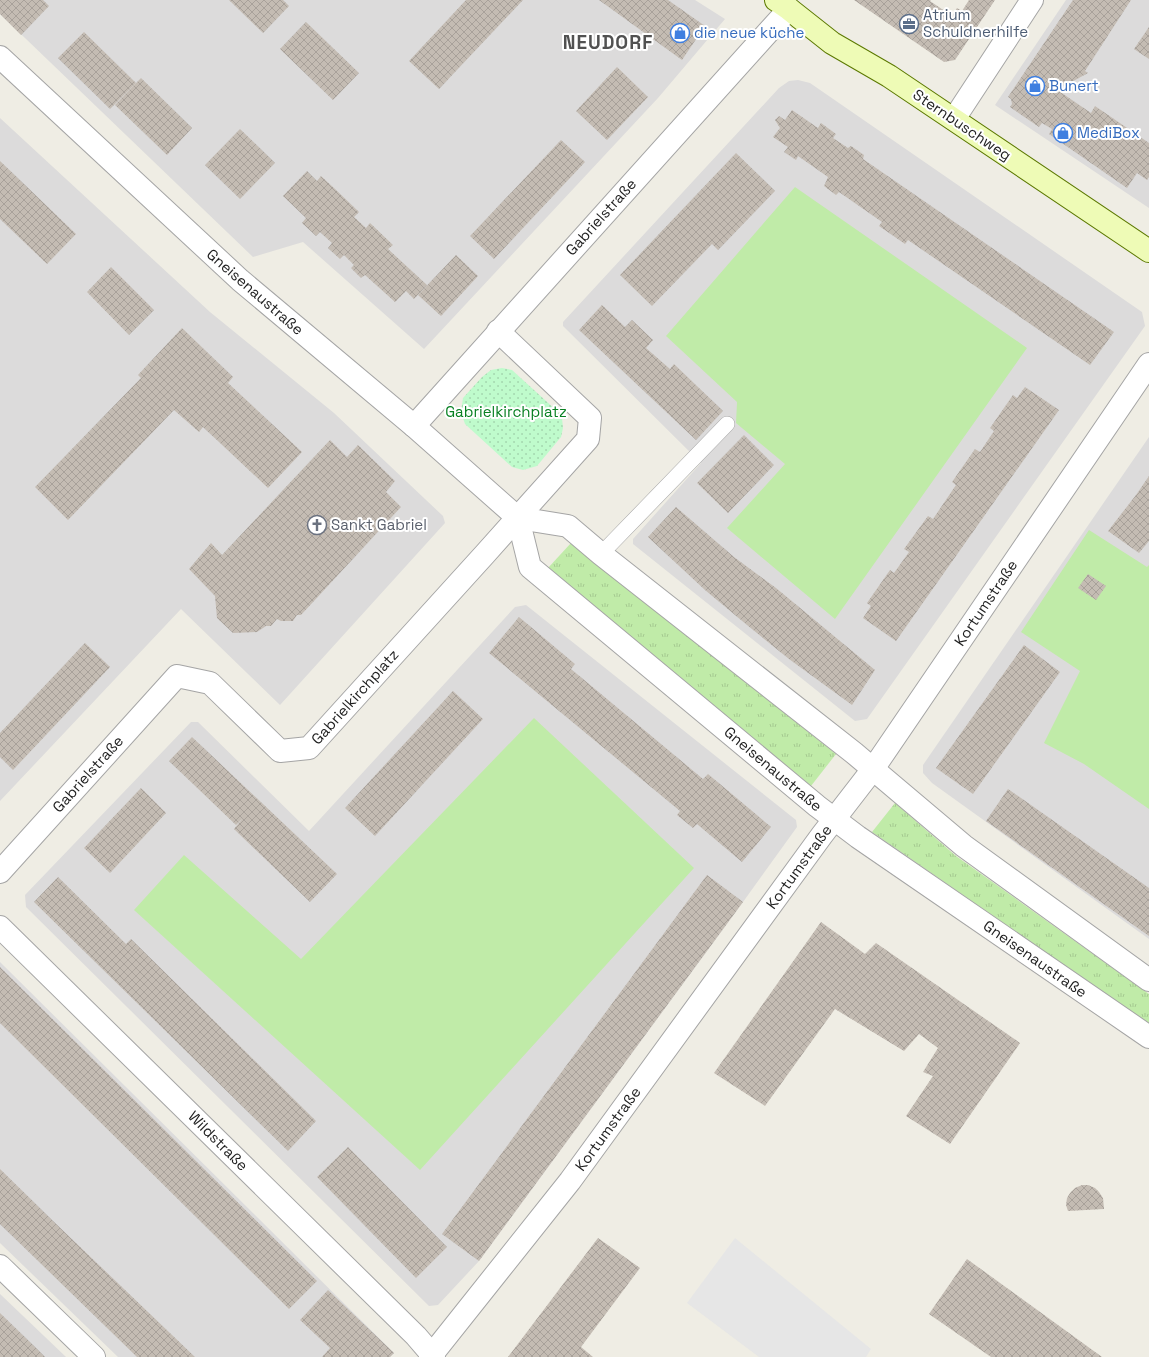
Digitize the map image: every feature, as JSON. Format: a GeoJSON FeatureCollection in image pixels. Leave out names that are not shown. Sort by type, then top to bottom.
{"type":"FeatureCollection","features":[{"type":"Feature","properties":{"kind":"main road","name":"Sternbuschweg"},"geometry":{"type":"LineString","coordinates":[[782,4],[832,43],[889,76],[1149,251]]}},
{"type":"Feature","properties":{"kind":"street"},"geometry":{"type":"LineString","coordinates":[[954,119],[1032,0]]}},
{"type":"Feature","properties":{"kind":"street","name":"Gabrielstraße"},"geometry":{"type":"LineString","coordinates":[[414,426],[782,4]]}},
{"type":"Feature","properties":{"kind":"street","name":"Gneisenaustraße"},"geometry":{"type":"LineString","coordinates":[[0,57],[240,280],[414,426],[518,518],[530,567],[834,819],[1149,1037]]}},
{"type":"Feature","properties":{"kind":"street","name":"Gabrielkirchplatz"},"geometry":{"type":"LineString","coordinates":[[176,676],[210,683],[280,751],[309,748],[518,518],[588,438],[590,418],[498,331]]}},
{"type":"Feature","properties":{"kind":"street","name":"Kortumstraße"},"geometry":{"type":"LineString","coordinates":[[432,1356],[570,1181],[834,819],[873,769],[1149,364]]}},
{"type":"Feature","properties":{"kind":"street"},"geometry":{"type":"LineString","coordinates":[[518,518],[568,526],[601,554],[873,769],[964,846],[1149,980]]}},
{"type":"Feature","properties":{"kind":"street","name":"Gabrielstraße"},"geometry":{"type":"LineString","coordinates":[[0,872],[176,676]]}},
{"type":"Feature","properties":{"kind":"street","name":"Wildstraße"},"geometry":{"type":"LineString","coordinates":[[0,927],[416,1336],[432,1356]]}},
{"type":"Feature","properties":{"kind":"street"},"geometry":{"type":"LineString","coordinates":[[0,1266],[94,1357]]}},
{"type":"Feature","properties":{"kind":"lane"},"geometry":{"type":"LineString","coordinates":[[601,554],[727,424]]}},
{"type":"Feature","properties":{"kind":"shaded area"},"geometry":{"type":"Polygon","coordinates":[[[0,0],[695,0],[725,19],[658,98],[424,349],[303,242],[253,257],[0,14],[0,0]]]}},
{"type":"Feature","properties":{"kind":"shaded area"},"geometry":{"type":"Polygon","coordinates":[[[1066,0],[1149,0],[1149,208],[995,105],[1066,0]]]}},
{"type":"Feature","properties":{"kind":"shaded area"},"geometry":{"type":"Polygon","coordinates":[[[798,80],[810,83],[1142,312],[1145,326],[867,719],[855,721],[633,544],[633,539],[701,463],[563,326],[563,322],[779,88],[789,81],[798,80]]]}},
{"type":"Feature","properties":{"kind":"shaded area"},"geometry":{"type":"Polygon","coordinates":[[[0,118],[210,312],[334,413],[443,516],[445,523],[280,705],[181,609],[0,801],[0,118]]]}},
{"type":"Feature","properties":{"kind":"shaded area"},"geometry":{"type":"Polygon","coordinates":[[[1149,437],[1149,939],[932,783],[923,773],[923,765],[1149,437]]]}},
{"type":"Feature","properties":{"kind":"shaded area"},"geometry":{"type":"Polygon","coordinates":[[[526,605],[796,820],[797,827],[479,1261],[438,1305],[429,1306],[26,907],[25,895],[191,722],[198,722],[309,831],[515,607],[526,605]]]}},
{"type":"Feature","properties":{"kind":"shaded area"},"geometry":{"type":"Polygon","coordinates":[[[0,962],[394,1353],[390,1357],[118,1357],[0,1243],[0,962]]]}},
{"type":"Feature","properties":{"kind":"shaded area"},"geometry":{"type":"Polygon","coordinates":[[[735,1238],[871,1349],[866,1357],[759,1357],[687,1303],[735,1238]]]}},
{"type":"Feature","properties":{"kind":"shaded area"},"geometry":{"type":"Polygon","coordinates":[[[0,1294],[66,1357],[0,1357],[0,1294]]]}},
{"type":"Feature","properties":{"kind":"green space"},"geometry":{"type":"Polygon","coordinates":[[[795,187],[1027,348],[835,619],[727,528],[785,464],[736,423],[737,402],[666,336],[795,187]]]}},
{"type":"Feature","properties":{"kind":"green space","name":"Gabrielkirchplatz"},"geometry":{"type":"Polygon","coordinates":[[[502,368],[512,370],[557,411],[562,418],[563,428],[561,437],[537,466],[523,470],[512,467],[465,424],[461,412],[463,398],[482,377],[491,370],[502,368]]]}},
{"type":"Feature","properties":{"kind":"green space"},"geometry":{"type":"Polygon","coordinates":[[[1089,530],[1147,567],[1149,565],[1149,809],[1084,764],[1044,743],[1080,671],[1021,632],[1089,530]]]}},
{"type":"Feature","properties":{"kind":"green space"},"geometry":{"type":"Polygon","coordinates":[[[571,543],[836,754],[811,786],[548,568],[571,543]]]}},
{"type":"Feature","properties":{"kind":"green space"},"geometry":{"type":"Polygon","coordinates":[[[534,718],[694,868],[420,1170],[134,910],[184,855],[301,959],[534,718]]]}},
{"type":"Feature","properties":{"kind":"green space"},"geometry":{"type":"Polygon","coordinates":[[[895,803],[956,856],[1149,994],[1149,1024],[872,832],[895,803]]]}},
{"type":"Feature","properties":{"kind":"building"},"geometry":{"type":"Polygon","coordinates":[[[0,0],[43,0],[49,6],[21,35],[0,14],[0,0]]]}},
{"type":"Feature","properties":{"kind":"building"},"geometry":{"type":"Polygon","coordinates":[[[229,0],[283,0],[289,6],[263,33],[229,0]]]}},
{"type":"Feature","properties":{"kind":"building"},"geometry":{"type":"Polygon","coordinates":[[[466,0],[523,0],[439,89],[409,61],[466,0]]]}},
{"type":"Feature","properties":{"kind":"building"},"geometry":{"type":"Polygon","coordinates":[[[599,0],[668,0],[705,26],[682,60],[599,0]]]}},
{"type":"Feature","properties":{"kind":"building"},"geometry":{"type":"Polygon","coordinates":[[[854,0],[931,0],[930,1],[952,16],[957,8],[962,11],[969,0],[995,0],[955,60],[944,62],[854,0]]]}},
{"type":"Feature","properties":{"kind":"building"},"geometry":{"type":"Polygon","coordinates":[[[1073,0],[1131,0],[1085,71],[1088,73],[1068,84],[1066,88],[1057,81],[1053,87],[1091,113],[1095,106],[1149,143],[1149,177],[1147,180],[1137,173],[1127,188],[1049,134],[1052,129],[1042,123],[1039,127],[1010,107],[1012,104],[1011,99],[1008,97],[1073,0]]]}},
{"type":"Feature","properties":{"kind":"building"},"geometry":{"type":"Polygon","coordinates":[[[306,22],[359,73],[333,100],[280,49],[306,22]]]}},
{"type":"Feature","properties":{"kind":"building"},"geometry":{"type":"Polygon","coordinates":[[[1149,27],[1149,59],[1134,49],[1149,27]]]}},
{"type":"Feature","properties":{"kind":"building"},"geometry":{"type":"Polygon","coordinates":[[[84,32],[136,83],[110,109],[58,58],[84,32]]]}},
{"type":"Feature","properties":{"kind":"building"},"geometry":{"type":"Polygon","coordinates":[[[617,67],[648,97],[607,140],[576,111],[617,67]]]}},
{"type":"Feature","properties":{"kind":"building"},"geometry":{"type":"Polygon","coordinates":[[[141,78],[192,128],[167,155],[115,105],[141,78]]]}},
{"type":"Feature","properties":{"kind":"building"},"geometry":{"type":"Polygon","coordinates":[[[792,110],[818,128],[821,123],[836,134],[833,138],[848,148],[851,146],[864,155],[863,159],[1114,332],[1090,365],[908,240],[905,244],[879,226],[882,222],[839,192],[836,195],[824,186],[828,177],[798,156],[796,160],[784,152],[788,147],[773,137],[780,128],[775,120],[779,116],[785,120],[792,110]]]}},
{"type":"Feature","properties":{"kind":"building"},"geometry":{"type":"Polygon","coordinates":[[[240,129],[275,163],[240,199],[205,165],[240,129]]]}},
{"type":"Feature","properties":{"kind":"building"},"geometry":{"type":"Polygon","coordinates":[[[561,140],[585,162],[494,259],[470,236],[561,140]]]}},
{"type":"Feature","properties":{"kind":"building"},"geometry":{"type":"Polygon","coordinates":[[[736,153],[775,191],[718,250],[712,244],[652,306],[620,275],[736,153]]]}},
{"type":"Feature","properties":{"kind":"building"},"geometry":{"type":"Polygon","coordinates":[[[0,161],[76,234],[47,264],[0,219],[0,161]]]}},
{"type":"Feature","properties":{"kind":"building"},"geometry":{"type":"Polygon","coordinates":[[[307,171],[317,181],[321,176],[334,188],[359,212],[354,217],[366,228],[370,223],[393,245],[388,249],[427,285],[414,299],[406,291],[395,302],[365,275],[361,278],[351,268],[354,265],[344,255],[340,259],[328,248],[332,243],[320,232],[316,236],[302,223],[306,218],[283,196],[307,171]]]}},
{"type":"Feature","properties":{"kind":"building"},"geometry":{"type":"Polygon","coordinates":[[[456,255],[478,276],[441,316],[418,295],[456,255]]]}},
{"type":"Feature","properties":{"kind":"building"},"geometry":{"type":"Polygon","coordinates":[[[111,267],[154,310],[129,335],[87,292],[111,267]]]}},
{"type":"Feature","properties":{"kind":"building"},"geometry":{"type":"Polygon","coordinates":[[[602,305],[625,327],[632,320],[653,340],[646,348],[670,369],[674,364],[723,411],[696,440],[579,330],[602,305]]]}},
{"type":"Feature","properties":{"kind":"building"},"geometry":{"type":"Polygon","coordinates":[[[182,328],[233,377],[228,383],[302,452],[268,488],[203,427],[199,432],[174,410],[68,520],[35,487],[141,378],[138,375],[182,328]]]}},
{"type":"Feature","properties":{"kind":"building"},"geometry":{"type":"Polygon","coordinates":[[[1025,387],[1059,410],[896,641],[863,618],[871,606],[867,603],[890,570],[894,573],[909,552],[904,549],[928,516],[933,519],[956,485],[952,482],[975,449],[980,452],[994,431],[990,428],[1013,395],[1017,398],[1025,387]]]}},
{"type":"Feature","properties":{"kind":"building"},"geometry":{"type":"Polygon","coordinates":[[[744,435],[774,465],[728,513],[697,483],[744,435]]]}},
{"type":"Feature","properties":{"kind":"building","name":"Sankt Gabriel"},"geometry":{"type":"Polygon","coordinates":[[[330,440],[347,457],[358,445],[395,481],[386,492],[401,507],[301,615],[297,615],[293,621],[281,621],[277,619],[271,626],[266,626],[257,632],[233,633],[217,618],[215,596],[189,569],[211,543],[222,555],[330,440]]]}},
{"type":"Feature","properties":{"kind":"building"},"geometry":{"type":"Polygon","coordinates":[[[1149,476],[1149,541],[1139,553],[1108,531],[1149,476]]]}},
{"type":"Feature","properties":{"kind":"building"},"geometry":{"type":"Polygon","coordinates":[[[676,507],[734,557],[776,588],[875,670],[852,705],[789,659],[747,625],[705,590],[648,537],[676,507]]]}},
{"type":"Feature","properties":{"kind":"building"},"geometry":{"type":"Polygon","coordinates":[[[1088,574],[1106,586],[1096,600],[1078,588],[1088,574]]]}},
{"type":"Feature","properties":{"kind":"building"},"geometry":{"type":"Polygon","coordinates":[[[519,617],[575,664],[571,669],[703,779],[708,774],[771,827],[742,862],[697,824],[693,828],[677,815],[680,811],[489,653],[519,617]]]}},
{"type":"Feature","properties":{"kind":"building"},"geometry":{"type":"Polygon","coordinates":[[[85,643],[110,667],[13,770],[0,757],[0,733],[85,643]]]}},
{"type":"Feature","properties":{"kind":"building"},"geometry":{"type":"Polygon","coordinates":[[[1024,645],[1060,672],[973,794],[936,768],[1024,645]]]}},
{"type":"Feature","properties":{"kind":"building"},"geometry":{"type":"Polygon","coordinates":[[[453,691],[483,719],[375,836],[345,808],[453,691]]]}},
{"type":"Feature","properties":{"kind":"building"},"geometry":{"type":"Polygon","coordinates":[[[192,737],[337,874],[310,902],[234,829],[243,818],[236,825],[169,761],[192,737]]]}},
{"type":"Feature","properties":{"kind":"building"},"geometry":{"type":"Polygon","coordinates":[[[141,788],[166,813],[110,873],[84,848],[141,788]]]}},
{"type":"Feature","properties":{"kind":"building"},"geometry":{"type":"Polygon","coordinates":[[[1008,789],[1149,888],[1149,936],[986,821],[1008,789]]]}},
{"type":"Feature","properties":{"kind":"building"},"geometry":{"type":"Polygon","coordinates":[[[707,875],[743,902],[479,1261],[442,1234],[707,875]]]}},
{"type":"Feature","properties":{"kind":"building"},"geometry":{"type":"Polygon","coordinates":[[[58,877],[126,944],[131,939],[316,1121],[288,1151],[34,902],[58,877]]]}},
{"type":"Feature","properties":{"kind":"building"},"geometry":{"type":"Polygon","coordinates":[[[821,922],[865,954],[876,943],[1020,1043],[950,1144],[906,1116],[933,1076],[923,1072],[938,1048],[919,1034],[904,1051],[835,1009],[765,1106],[714,1073],[821,922]]]}},
{"type":"Feature","properties":{"kind":"building"},"geometry":{"type":"Polygon","coordinates":[[[0,967],[317,1281],[289,1309],[0,1023],[0,967]]]}},
{"type":"Feature","properties":{"kind":"building"},"geometry":{"type":"Polygon","coordinates":[[[348,1147],[447,1247],[416,1278],[317,1177],[348,1147]]]}},
{"type":"Feature","properties":{"kind":"building"},"geometry":{"type":"Polygon","coordinates":[[[0,1169],[195,1357],[137,1357],[0,1224],[0,1169]]]}},
{"type":"Feature","properties":{"kind":"building"},"geometry":{"type":"Polygon","coordinates":[[[1082,1185],[1088,1185],[1095,1188],[1099,1192],[1103,1198],[1104,1209],[1068,1211],[1066,1205],[1067,1198],[1075,1188],[1082,1185]]]}},
{"type":"Feature","properties":{"kind":"building"},"geometry":{"type":"Polygon","coordinates":[[[598,1238],[640,1268],[581,1347],[593,1357],[508,1357],[598,1238]]]}},
{"type":"Feature","properties":{"kind":"building"},"geometry":{"type":"Polygon","coordinates":[[[967,1259],[1102,1357],[991,1357],[929,1314],[967,1259]]]}},
{"type":"Feature","properties":{"kind":"building"},"geometry":{"type":"Polygon","coordinates":[[[328,1290],[394,1353],[390,1357],[322,1357],[330,1348],[300,1320],[328,1290]]]}},
{"type":"Feature","properties":{"kind":"building"},"geometry":{"type":"Polygon","coordinates":[[[0,1313],[37,1349],[45,1357],[0,1357],[0,1313]]]}},
{"type":"Feature","properties":{"kind":"place","name":"Atrium Schuldnerhilfe"},"geometry":{"type":"Point","coordinates":[909,24]}},
{"type":"Feature","properties":{"kind":"place","name":"die neue küche"},"geometry":{"type":"Point","coordinates":[680,33]}},
{"type":"Feature","properties":{"kind":"place","name":"Bunert"},"geometry":{"type":"Point","coordinates":[1035,86]}},
{"type":"Feature","properties":{"kind":"place","name":"MediBox"},"geometry":{"type":"Point","coordinates":[1063,133]}},
{"type":"Feature","properties":{"kind":"place","name":"Sankt Gabriel"},"geometry":{"type":"Point","coordinates":[317,525]}},
{"type":"Feature","properties":{"kind":"district","name":"NEUDORF"},"geometry":{"type":"Point","coordinates":[608,42]}}]}
